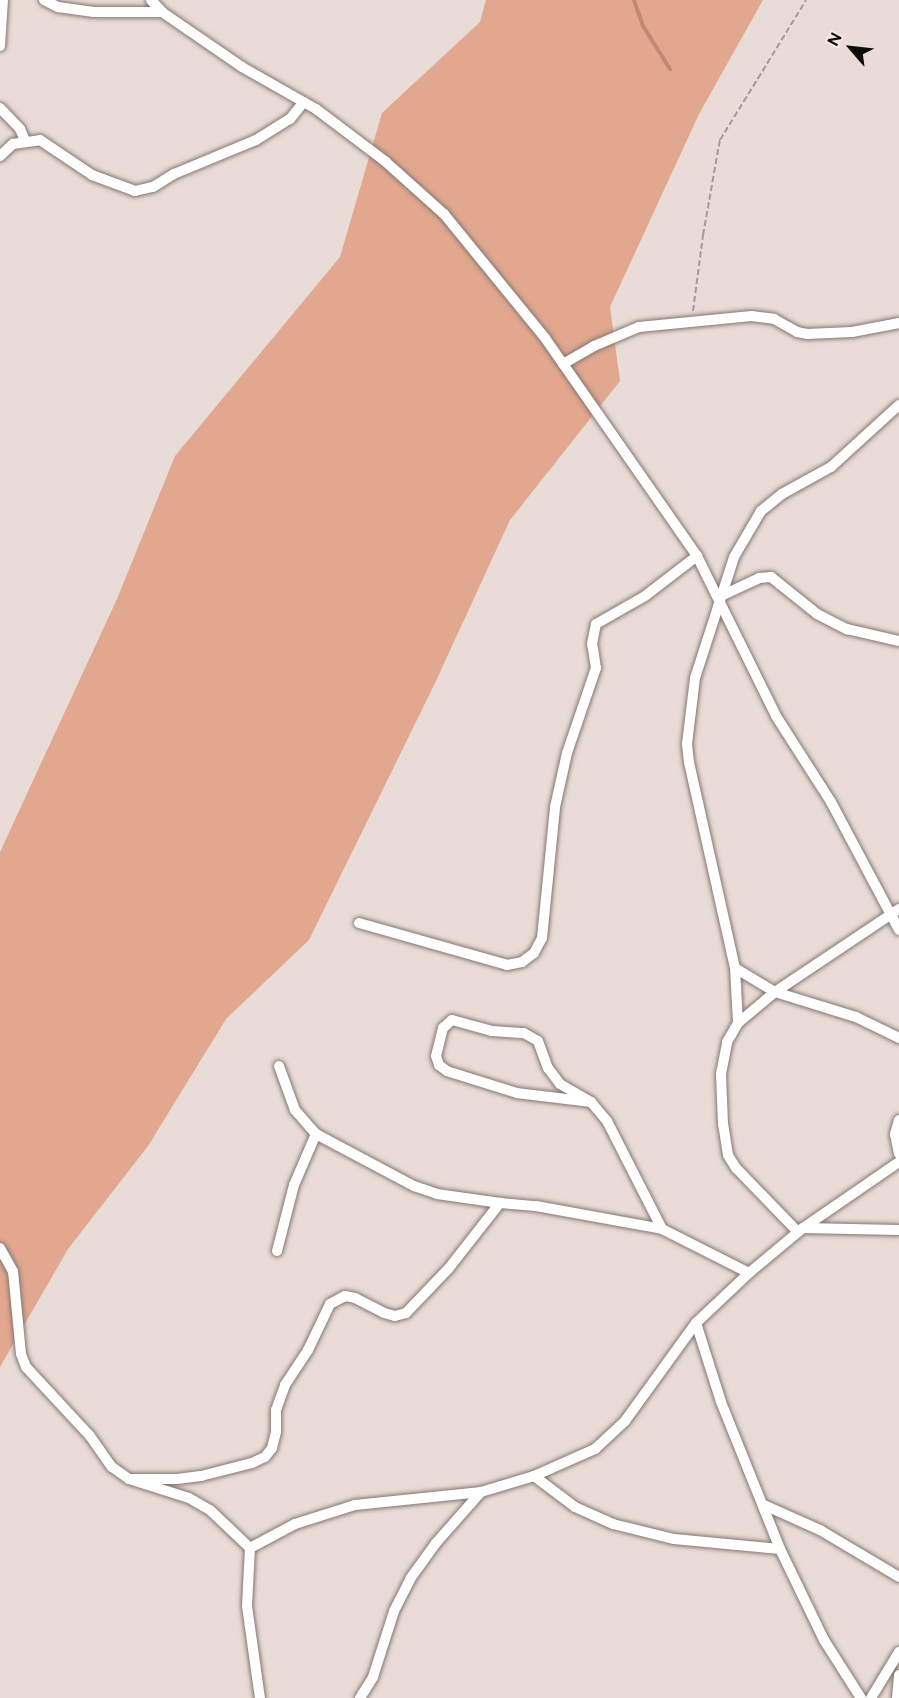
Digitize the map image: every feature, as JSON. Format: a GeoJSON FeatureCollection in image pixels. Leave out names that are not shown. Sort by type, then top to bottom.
{"type":"FeatureCollection","features":[{"type":"Feature","properties":{"kind":"street"},"geometry":{"type":"LineString","coordinates":[[0,46],[3,0]]}},
{"type":"Feature","properties":{"kind":"street"},"geometry":{"type":"LineString","coordinates":[[45,0],[58,7],[94,12],[162,12]]}},
{"type":"Feature","properties":{"kind":"street"},"geometry":{"type":"LineString","coordinates":[[151,0],[162,12],[242,67],[304,102],[386,162],[444,214],[563,364],[698,556],[722,598],[776,716],[831,802],[895,912],[899,930]]}},
{"type":"Feature","properties":{"kind":"street"},"geometry":{"type":"LineString","coordinates":[[0,156],[13,144],[25,140],[40,140],[92,175],[135,191],[153,187],[174,174],[256,140],[290,118],[304,102]]}},
{"type":"Feature","properties":{"kind":"street"},"geometry":{"type":"LineString","coordinates":[[0,108],[20,129],[25,140]]}},
{"type":"Feature","properties":{"kind":"street"},"geometry":{"type":"LineString","coordinates":[[0,141],[13,144]]}},
{"type":"Feature","properties":{"kind":"street"},"geometry":{"type":"LineString","coordinates":[[563,364],[594,346],[639,327],[751,316],[763,317],[807,334],[852,332],[899,324]]}},
{"type":"Feature","properties":{"kind":"street"},"geometry":{"type":"LineString","coordinates":[[738,1023],[735,968],[689,762],[687,744],[695,678],[740,543],[761,511],[782,494],[831,467],[899,405]]}},
{"type":"Feature","properties":{"kind":"street"},"geometry":{"type":"LineString","coordinates":[[359,923],[507,965],[522,962],[534,953],[542,938],[555,807],[567,753],[596,668],[592,644],[596,624],[645,596],[698,556]]}},
{"type":"Feature","properties":{"kind":"street"},"geometry":{"type":"LineString","coordinates":[[722,598],[759,578],[771,577],[817,614],[847,629],[899,642]]}},
{"type":"Feature","properties":{"kind":"street"},"geometry":{"type":"LineString","coordinates":[[895,912],[775,992],[738,1023],[727,1042],[721,1074],[723,1124],[728,1155],[736,1168],[801,1230],[899,1230]]}},
{"type":"Feature","properties":{"kind":"street"},"geometry":{"type":"LineString","coordinates":[[735,968],[775,992],[864,1020],[899,1038]]}},
{"type":"Feature","properties":{"kind":"street"},"geometry":{"type":"LineString","coordinates":[[591,1102],[517,1093],[447,1071],[440,1065],[436,1056],[443,1028],[452,1020],[492,1031],[531,1035],[538,1041],[548,1068],[560,1084],[591,1102],[607,1121],[662,1228]]}},
{"type":"Feature","properties":{"kind":"street"},"geometry":{"type":"LineString","coordinates":[[279,1066],[295,1110],[316,1134],[414,1186],[437,1194],[662,1228],[749,1273]]}},
{"type":"Feature","properties":{"kind":"street"},"geometry":{"type":"LineString","coordinates":[[899,1120],[895,1134],[899,1154]]}},
{"type":"Feature","properties":{"kind":"street"},"geometry":{"type":"LineString","coordinates":[[277,1251],[294,1185],[316,1134]]}},
{"type":"Feature","properties":{"kind":"street"},"geometry":{"type":"LineString","coordinates":[[250,1548],[295,1524],[355,1505],[481,1492],[534,1476],[595,1449],[625,1421],[696,1323],[749,1273],[801,1230],[899,1162]]}},
{"type":"Feature","properties":{"kind":"street"},"geometry":{"type":"LineString","coordinates":[[129,1479],[177,1479],[201,1476],[252,1463],[265,1457],[272,1448],[276,1432],[276,1410],[285,1385],[308,1350],[330,1304],[345,1296],[355,1298],[384,1313],[395,1316],[406,1313],[449,1268],[500,1203]]}},
{"type":"Feature","properties":{"kind":"street"},"geometry":{"type":"LineString","coordinates":[[0,1248],[13,1271],[21,1354],[26,1367],[90,1436],[112,1467],[129,1479],[189,1498],[210,1510],[250,1548],[247,1605],[260,1698]]}},
{"type":"Feature","properties":{"kind":"street"},"geometry":{"type":"LineString","coordinates":[[696,1323],[721,1402],[780,1549],[824,1640],[861,1698]]}},
{"type":"Feature","properties":{"kind":"street"},"geometry":{"type":"LineString","coordinates":[[534,1476],[576,1507],[613,1524],[674,1539],[780,1549]]}},
{"type":"Feature","properties":{"kind":"street"},"geometry":{"type":"LineString","coordinates":[[360,1698],[373,1677],[394,1611],[410,1579],[436,1543],[481,1492]]}},
{"type":"Feature","properties":{"kind":"street"},"geometry":{"type":"LineString","coordinates":[[764,1505],[820,1530],[899,1577]]}},
{"type":"Feature","properties":{"kind":"street"},"geometry":{"type":"LineString","coordinates":[[871,1698],[899,1652]]}},
{"type":"Feature","properties":{"kind":"street"},"geometry":{"type":"LineString","coordinates":[[897,1698],[899,1675]]}},
{"type":"Feature","properties":{"kind":"path"},"geometry":{"type":"LineString","coordinates":[[692,323],[703,235],[720,140],[806,0]]}},
{"type":"Feature","properties":{"kind":"shaded area"},"geometry":{"type":"Polygon","coordinates":[[[486,0],[763,0],[699,114],[610,307],[620,381],[510,520],[435,683],[309,940],[226,1019],[148,1146],[68,1249],[0,1367],[0,852],[117,599],[175,456],[340,257],[382,113],[480,22],[486,0]]]}},
{"type":"Feature","properties":{"kind":"waterway"},"geometry":{"type":"LineString","coordinates":[[634,0],[643,26],[670,69]]}}]}
